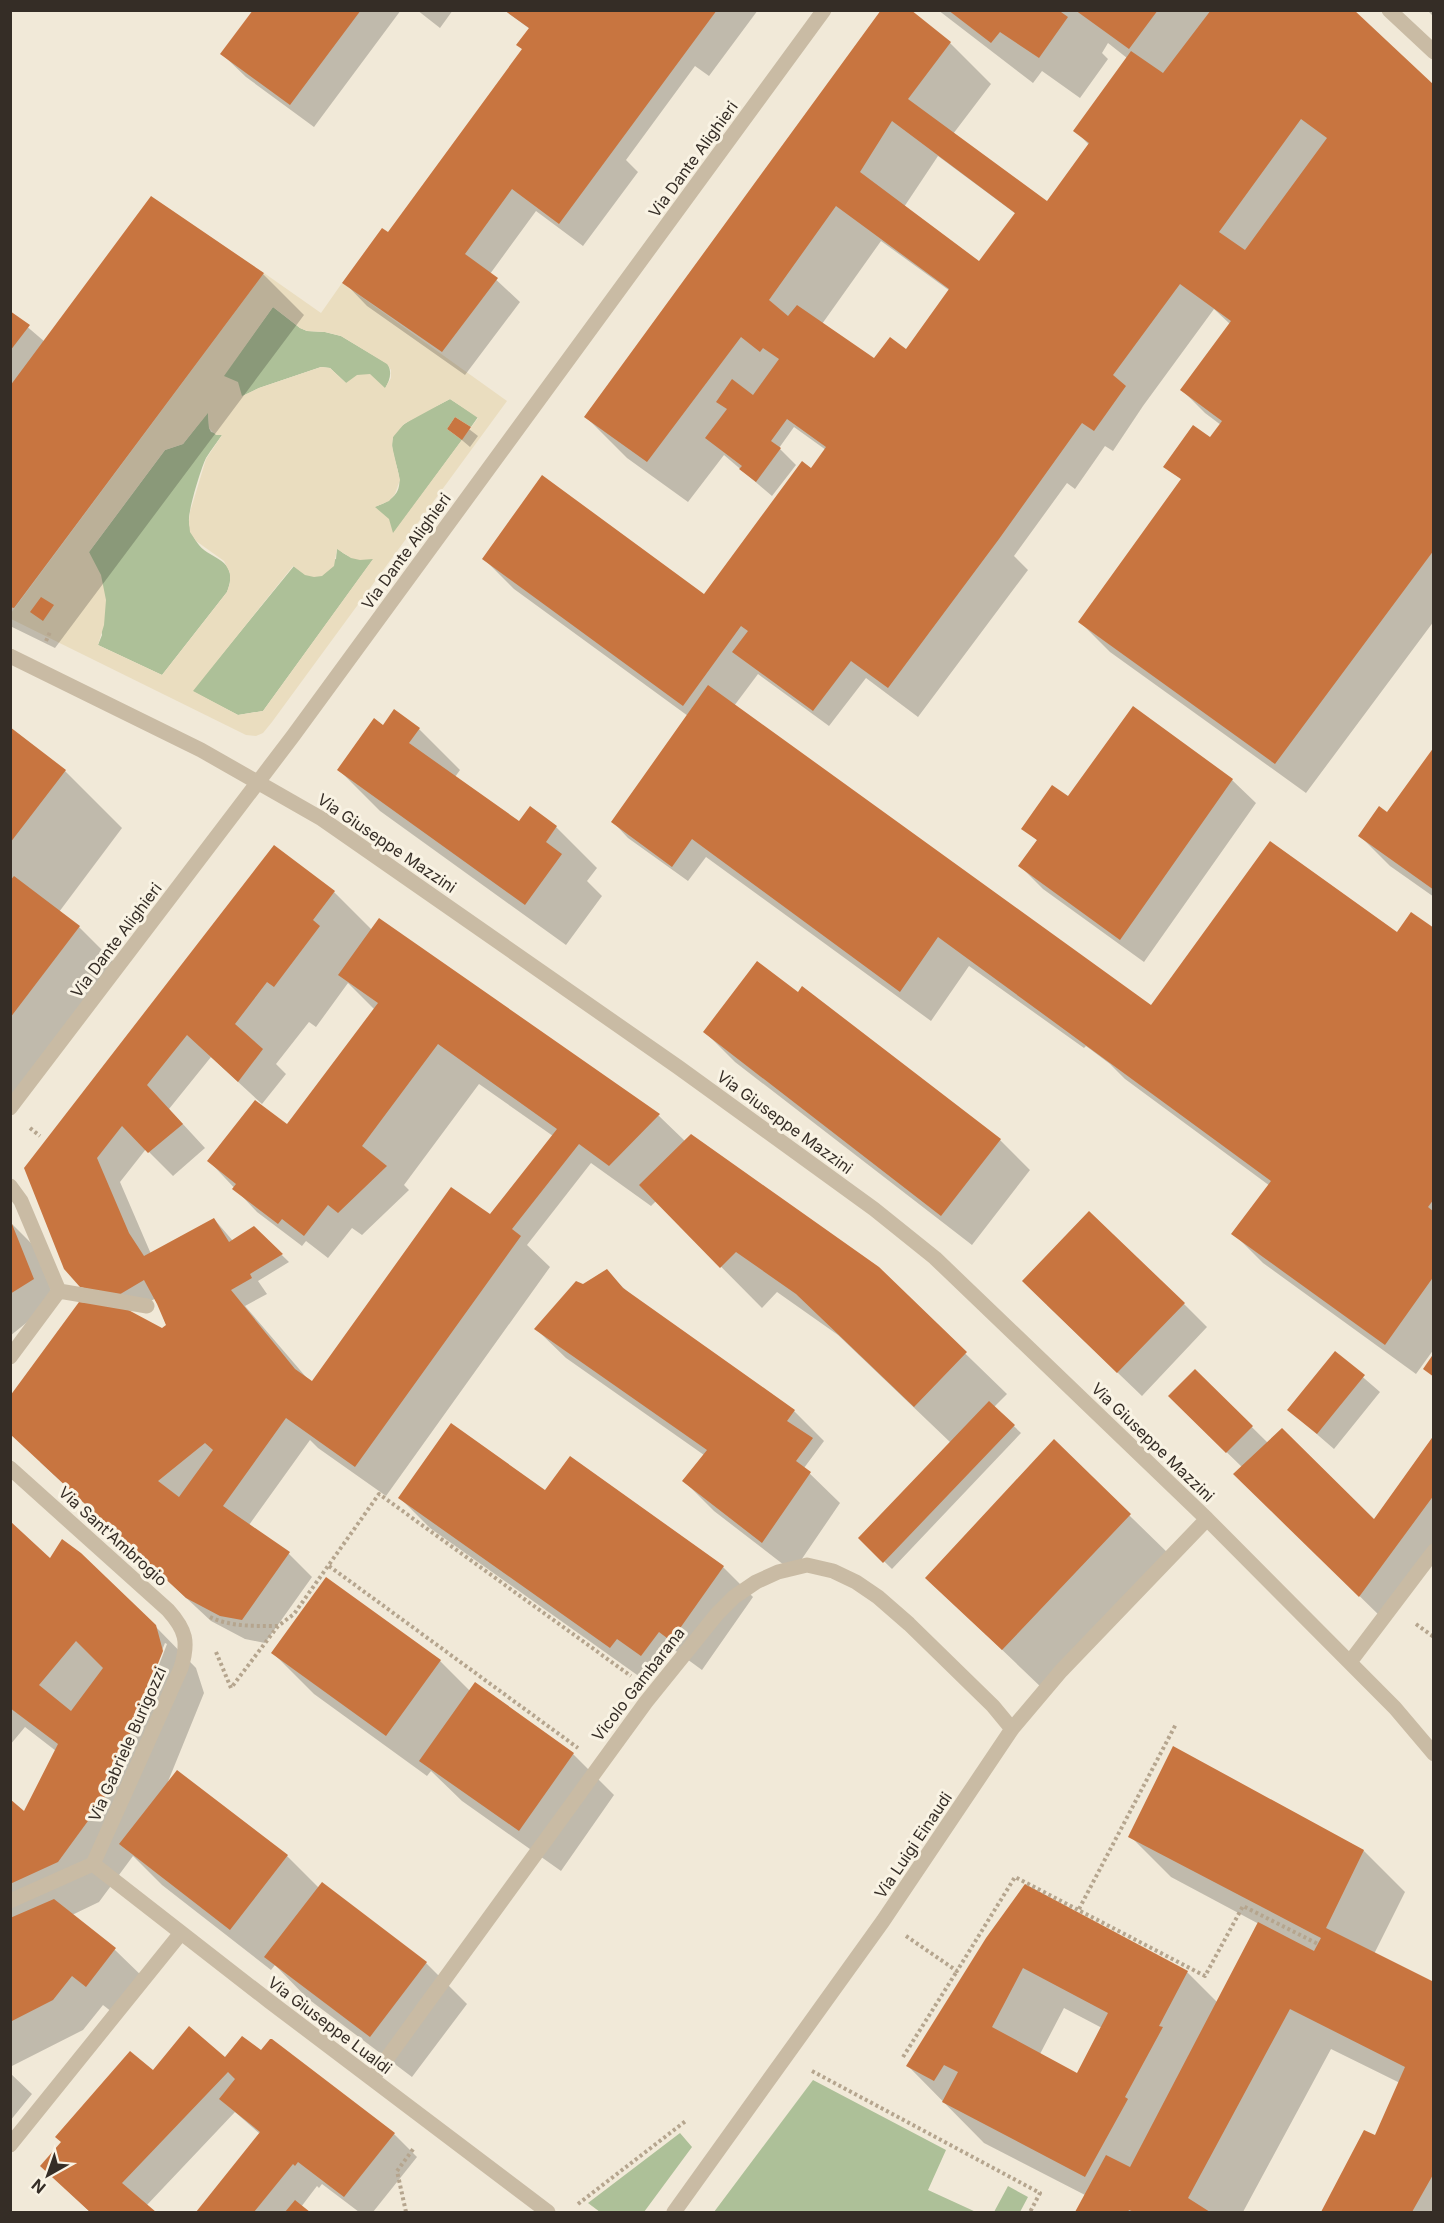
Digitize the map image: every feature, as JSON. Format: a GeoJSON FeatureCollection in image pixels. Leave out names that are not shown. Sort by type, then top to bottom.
{"type":"FeatureCollection","features":[{"type":"Feature","properties":{"kind":"street","name":"Via Dante Alighieri"},"geometry":{"type":"LineString","coordinates":[[10,1108],[258,782],[824,10]]}},
{"type":"Feature","properties":{"kind":"street"},"geometry":{"type":"LineString","coordinates":[[1389,10],[1434,52]]}},
{"type":"Feature","properties":{"kind":"street","name":"Via Giuseppe Mazzini"},"geometry":{"type":"LineString","coordinates":[[10,656],[201,750],[322,819],[678,1067],[896,1226],[935,1258],[1207,1519],[1350,1662],[1414,1729],[1434,1754]]}},
{"type":"Feature","properties":{"kind":"street"},"geometry":{"type":"LineString","coordinates":[[10,1186],[21,1201],[59,1291]]}},
{"type":"Feature","properties":{"kind":"street"},"geometry":{"type":"LineString","coordinates":[[59,1291],[147,1306]]}},
{"type":"Feature","properties":{"kind":"street"},"geometry":{"type":"LineString","coordinates":[[10,1357],[59,1291]]}},
{"type":"Feature","properties":{"kind":"street","name":"Via Sant'Ambrogio"},"geometry":{"type":"LineString","coordinates":[[10,1468],[168,1610],[175,1617],[185,1637]]}},
{"type":"Feature","properties":{"kind":"street","name":"Via Luigi Einaudi"},"geometry":{"type":"LineString","coordinates":[[674,2212],[883,1921],[1012,1729],[1061,1671],[1207,1519]]}},
{"type":"Feature","properties":{"kind":"street"},"geometry":{"type":"LineString","coordinates":[[1350,1662],[1434,1551]]}},
{"type":"Feature","properties":{"kind":"street","name":"Vicolo Gambarana"},"geometry":{"type":"LineString","coordinates":[[372,2079],[654,1692],[696,1638],[734,1597],[756,1582],[778,1572],[807,1565],[856,1582],[878,1597],[909,1624],[993,1706],[1012,1729]]}},
{"type":"Feature","properties":{"kind":"street","name":"Via Gabriele Burigozzi"},"geometry":{"type":"LineString","coordinates":[[93,1864],[181,1668],[187,1648],[185,1637]]}},
{"type":"Feature","properties":{"kind":"street"},"geometry":{"type":"LineString","coordinates":[[10,1901],[93,1864]]}},
{"type":"Feature","properties":{"kind":"street","name":"Via Giuseppe Lualdi"},"geometry":{"type":"LineString","coordinates":[[93,1864],[180,1933],[548,2212]]}},
{"type":"Feature","properties":{"kind":"street"},"geometry":{"type":"LineString","coordinates":[[10,2145],[180,1933]]}},
{"type":"Feature","properties":{"kind":"path"},"geometry":{"type":"LineString","coordinates":[[215,1648],[231,1688],[278,1626],[294,1614],[379,1494],[654,1692]]}},
{"type":"Feature","properties":{"kind":"path"},"geometry":{"type":"LineString","coordinates":[[328,1566],[600,1764]]}},
{"type":"Feature","properties":{"kind":"path"},"geometry":{"type":"LineString","coordinates":[[201,1613],[218,1621],[242,1626],[278,1626]]}},
{"type":"Feature","properties":{"kind":"path"},"geometry":{"type":"LineString","coordinates":[[1416,1624],[1434,1637]]}},
{"type":"Feature","properties":{"kind":"path"},"geometry":{"type":"LineString","coordinates":[[1079,1908],[1176,1724]]}},
{"type":"Feature","properties":{"kind":"path"},"geometry":{"type":"LineString","coordinates":[[903,2057],[1015,1877],[1079,1908],[1205,1976],[1243,1906],[1318,1944]]}},
{"type":"Feature","properties":{"kind":"path"},"geometry":{"type":"LineString","coordinates":[[883,1921],[957,1971]]}},
{"type":"Feature","properties":{"kind":"path"},"geometry":{"type":"LineString","coordinates":[[811,2071],[1041,2193],[1030,2212]]}},
{"type":"Feature","properties":{"kind":"path"},"geometry":{"type":"LineString","coordinates":[[578,2204],[687,2120]]}},
{"type":"Feature","properties":{"kind":"path"},"geometry":{"type":"LineString","coordinates":[[406,2212],[397,2171],[416,2145]]}},
{"type":"Feature","properties":{"kind":"green space"},"geometry":{"type":"Polygon","coordinates":[[[273,307],[300,328],[341,336],[388,364],[390,376],[385,389],[346,383],[330,368],[321,367],[259,388],[241,397],[223,376],[273,307]]]}},
{"type":"Feature","properties":{"kind":"green space"},"geometry":{"type":"Polygon","coordinates":[[[450,399],[478,417],[471,427],[455,417],[447,429],[462,440],[393,534],[374,507],[388,501],[396,493],[399,485],[392,446],[393,437],[396,431],[410,420],[450,399]]]}},
{"type":"Feature","properties":{"kind":"green space"},"geometry":{"type":"Polygon","coordinates":[[[208,412],[211,432],[222,435],[204,463],[193,499],[189,523],[200,546],[226,565],[230,580],[227,592],[162,675],[98,645],[102,635],[89,552],[165,450],[183,444],[208,412]]]}},
{"type":"Feature","properties":{"kind":"green space"},"geometry":{"type":"Polygon","coordinates":[[[337,548],[354,558],[374,558],[263,711],[238,715],[192,691],[294,566],[336,559],[337,548]]]}},
{"type":"Feature","properties":{"kind":"green space"},"geometry":{"type":"Polygon","coordinates":[[[813,2080],[946,2150],[928,2190],[976,2212],[714,2212],[813,2080]]]}},
{"type":"Feature","properties":{"kind":"green space"},"geometry":{"type":"Polygon","coordinates":[[[680,2133],[692,2147],[644,2212],[600,2212],[588,2203],[680,2133]]]}},
{"type":"Feature","properties":{"kind":"green space"},"geometry":{"type":"Polygon","coordinates":[[[1008,2186],[1028,2197],[1020,2212],[994,2212],[1008,2186]]]}},
{"type":"Feature","properties":{"kind":"shaded area"},"geometry":{"type":"Polygon","coordinates":[[[264,273],[321,313],[342,283],[507,401],[272,722],[263,733],[256,736],[246,735],[11,619],[11,613],[264,273]],[[273,307],[224,376],[238,382],[242,396],[321,367],[330,368],[346,383],[357,375],[370,374],[385,388],[391,378],[391,370],[387,364],[341,336],[307,331],[273,307]],[[450,399],[404,424],[393,437],[392,446],[400,480],[395,494],[389,501],[375,507],[389,519],[393,533],[478,418],[450,399]],[[208,413],[183,444],[165,450],[89,552],[101,575],[106,600],[104,625],[98,645],[162,675],[227,592],[230,583],[230,573],[224,561],[196,541],[190,532],[189,522],[206,459],[222,435],[216,435],[209,428],[208,413]],[[337,549],[334,566],[322,576],[314,577],[305,575],[293,566],[193,691],[238,715],[263,711],[373,559],[351,558],[337,549]]]}},
{"type":"Feature","properties":{"kind":"building"},"geometry":{"type":"Polygon","coordinates":[[[253,10],[361,10],[290,105],[220,54],[253,10]]]}},
{"type":"Feature","properties":{"kind":"building"},"geometry":{"type":"Polygon","coordinates":[[[504,10],[717,10],[559,224],[512,189],[465,254],[498,278],[442,352],[342,283],[382,228],[388,232],[522,49],[516,45],[529,28],[504,10]]]}},
{"type":"Feature","properties":{"kind":"building"},"geometry":{"type":"Polygon","coordinates":[[[881,10],[911,10],[951,42],[908,99],[1047,201],[1089,143],[1073,131],[1131,51],[1163,73],[1211,10],[1354,10],[1434,85],[1434,550],[1275,764],[1078,622],[1181,479],[1163,467],[1193,425],[1210,437],[1222,421],[1180,390],[1231,321],[1180,284],[1113,375],[1126,386],[1094,431],[1082,423],[888,688],[851,661],[813,711],[732,652],[748,631],[741,626],[683,706],[482,559],[542,475],[704,594],[802,461],[811,468],[826,447],[787,419],[771,441],[781,448],[756,482],[739,469],[742,466],[705,438],[727,409],[716,402],[732,379],[753,395],[779,359],[763,348],[760,352],[741,337],[647,462],[584,417],[881,10]],[[1301,119],[1219,232],[1245,250],[1327,138],[1301,119]],[[892,121],[860,172],[979,261],[1015,213],[892,121]],[[836,206],[769,300],[788,316],[797,305],[874,358],[890,337],[906,349],[949,289],[836,206]]]}},
{"type":"Feature","properties":{"kind":"building"},"geometry":{"type":"Polygon","coordinates":[[[948,10],[1062,10],[1061,12],[1068,17],[1039,58],[1000,32],[991,43],[948,10]]]}},
{"type":"Feature","properties":{"kind":"building"},"geometry":{"type":"Polygon","coordinates":[[[1075,10],[1158,10],[1129,49],[1075,10]]]}},
{"type":"Feature","properties":{"kind":"building"},"geometry":{"type":"Polygon","coordinates":[[[151,196],[264,273],[14,608],[10,607],[10,386],[151,196]]]}},
{"type":"Feature","properties":{"kind":"building"},"geometry":{"type":"Polygon","coordinates":[[[10,311],[30,325],[10,351],[10,311]]]}},
{"type":"Feature","properties":{"kind":"building"},"geometry":{"type":"Polygon","coordinates":[[[455,417],[471,427],[462,440],[447,429],[455,417]]]}},
{"type":"Feature","properties":{"kind":"building"},"geometry":{"type":"Polygon","coordinates":[[[41,597],[54,605],[43,621],[30,612],[41,597]]]}},
{"type":"Feature","properties":{"kind":"building"},"geometry":{"type":"Polygon","coordinates":[[[708,685],[1151,1005],[1270,841],[1397,932],[1411,912],[1434,928],[1434,1199],[1428,1207],[1434,1212],[1434,1276],[1385,1345],[1231,1234],[1271,1181],[938,937],[900,992],[692,839],[672,867],[611,822],[708,685]]]}},
{"type":"Feature","properties":{"kind":"building"},"geometry":{"type":"Polygon","coordinates":[[[1133,706],[1233,779],[1120,940],[1018,866],[1037,840],[1021,829],[1052,785],[1068,796],[1133,706]]]}},
{"type":"Feature","properties":{"kind":"building"},"geometry":{"type":"Polygon","coordinates":[[[394,709],[420,728],[409,743],[519,821],[530,806],[557,826],[546,842],[562,854],[525,905],[337,770],[374,718],[383,725],[394,709]]]}},
{"type":"Feature","properties":{"kind":"building"},"geometry":{"type":"Polygon","coordinates":[[[10,727],[66,770],[10,843],[10,727]]]}},
{"type":"Feature","properties":{"kind":"building"},"geometry":{"type":"Polygon","coordinates":[[[1434,747],[1434,890],[1358,836],[1379,806],[1387,812],[1434,747]]]}},
{"type":"Feature","properties":{"kind":"building"},"geometry":{"type":"Polygon","coordinates":[[[274,845],[335,891],[313,920],[320,926],[274,987],[267,982],[235,1024],[263,1049],[238,1082],[187,1035],[147,1085],[183,1124],[148,1153],[122,1126],[97,1158],[129,1233],[144,1256],[214,1218],[229,1242],[254,1226],[283,1254],[250,1274],[252,1278],[231,1290],[295,1369],[312,1381],[451,1187],[490,1214],[557,1129],[438,1044],[362,1146],[387,1166],[338,1213],[328,1205],[304,1236],[282,1219],[278,1224],[232,1189],[236,1184],[207,1161],[255,1100],[287,1124],[378,1003],[338,975],[379,918],[660,1114],[609,1166],[579,1144],[512,1229],[521,1236],[355,1467],[286,1418],[223,1506],[290,1552],[242,1620],[220,1616],[186,1598],[10,1434],[10,1396],[79,1302],[119,1305],[162,1328],[166,1325],[144,1280],[117,1296],[80,1287],[64,1269],[24,1168],[274,845]],[[205,1443],[158,1481],[179,1497],[213,1450],[205,1443]]]}},
{"type":"Feature","properties":{"kind":"building"},"geometry":{"type":"Polygon","coordinates":[[[14,876],[80,926],[10,1018],[10,881],[14,876]]]}},
{"type":"Feature","properties":{"kind":"building"},"geometry":{"type":"Polygon","coordinates":[[[757,961],[798,992],[802,986],[1001,1139],[941,1216],[703,1032],[757,961]]]}},
{"type":"Feature","properties":{"kind":"building"},"geometry":{"type":"Polygon","coordinates":[[[691,1134],[879,1267],[967,1352],[914,1407],[796,1294],[736,1252],[720,1268],[639,1185],[691,1134]]]}},
{"type":"Feature","properties":{"kind":"building"},"geometry":{"type":"Polygon","coordinates":[[[1089,1211],[1185,1303],[1117,1373],[1022,1281],[1089,1211]]]}},
{"type":"Feature","properties":{"kind":"building"},"geometry":{"type":"Polygon","coordinates":[[[10,1219],[34,1279],[10,1294],[10,1219]]]}},
{"type":"Feature","properties":{"kind":"building"},"geometry":{"type":"Polygon","coordinates":[[[607,1269],[623,1288],[795,1410],[787,1421],[813,1438],[796,1461],[811,1472],[762,1543],[682,1481],[707,1450],[534,1329],[576,1281],[583,1284],[607,1269]]]}},
{"type":"Feature","properties":{"kind":"building"},"geometry":{"type":"Polygon","coordinates":[[[1335,1351],[1365,1375],[1317,1434],[1287,1410],[1335,1351]]]}},
{"type":"Feature","properties":{"kind":"building"},"geometry":{"type":"Polygon","coordinates":[[[1434,1353],[1434,1377],[1423,1369],[1434,1353]]]}},
{"type":"Feature","properties":{"kind":"building"},"geometry":{"type":"Polygon","coordinates":[[[1195,1369],[1253,1426],[1226,1453],[1168,1396],[1195,1369]]]}},
{"type":"Feature","properties":{"kind":"building"},"geometry":{"type":"Polygon","coordinates":[[[989,1401],[1015,1425],[883,1563],[858,1538],[989,1401]]]}},
{"type":"Feature","properties":{"kind":"building"},"geometry":{"type":"Polygon","coordinates":[[[451,1423],[545,1490],[570,1456],[724,1566],[671,1641],[659,1632],[641,1656],[617,1639],[610,1648],[398,1498],[451,1423]]]}},
{"type":"Feature","properties":{"kind":"building"},"geometry":{"type":"Polygon","coordinates":[[[1282,1428],[1374,1519],[1434,1435],[1434,1495],[1359,1597],[1233,1474],[1282,1428]]]}},
{"type":"Feature","properties":{"kind":"building"},"geometry":{"type":"Polygon","coordinates":[[[1054,1439],[1131,1514],[1002,1650],[925,1578],[1054,1439]]]}},
{"type":"Feature","properties":{"kind":"building"},"geometry":{"type":"Polygon","coordinates":[[[10,1521],[50,1558],[62,1539],[81,1553],[156,1625],[163,1651],[104,1799],[58,1862],[10,1884],[10,1799],[24,1811],[58,1744],[10,1708],[10,1521]],[[76,1641],[39,1685],[71,1711],[103,1668],[76,1641]]]}},
{"type":"Feature","properties":{"kind":"building"},"geometry":{"type":"Polygon","coordinates":[[[326,1577],[441,1660],[386,1736],[271,1653],[326,1577]]]}},
{"type":"Feature","properties":{"kind":"building"},"geometry":{"type":"Polygon","coordinates":[[[475,1682],[574,1753],[519,1831],[419,1761],[475,1682]]]}},
{"type":"Feature","properties":{"kind":"building"},"geometry":{"type":"Polygon","coordinates":[[[1173,1746],[1364,1850],[1326,1928],[1434,1982],[1434,2173],[1412,2212],[1321,2212],[1364,2130],[1375,2135],[1405,2067],[1290,2009],[1188,2198],[1210,2212],[1134,2212],[1129,2210],[1128,2212],[1075,2212],[1106,2155],[1130,2167],[1258,1922],[1314,1951],[1321,1938],[1128,1837],[1173,1746]]]}},
{"type":"Feature","properties":{"kind":"building"},"geometry":{"type":"Polygon","coordinates":[[[177,1770],[288,1855],[230,1930],[119,1844],[177,1770]]]}},
{"type":"Feature","properties":{"kind":"building"},"geometry":{"type":"Polygon","coordinates":[[[322,1882],[427,1962],[370,2037],[264,1957],[322,1882]]]}},
{"type":"Feature","properties":{"kind":"building"},"geometry":{"type":"Polygon","coordinates":[[[1025,1884],[1188,1971],[1159,2026],[1163,2027],[1125,2097],[1128,2099],[1085,2177],[942,2102],[958,2072],[944,2065],[934,2081],[906,2066],[986,1938],[1025,1884]],[[1023,1968],[992,2027],[1077,2073],[1108,2013],[1023,1968]]]}},
{"type":"Feature","properties":{"kind":"building"},"geometry":{"type":"Polygon","coordinates":[[[54,1899],[116,1948],[86,1987],[72,1976],[53,2000],[10,2022],[10,1918],[54,1899]]]}},
{"type":"Feature","properties":{"kind":"building"},"geometry":{"type":"Polygon","coordinates":[[[189,2026],[225,2057],[242,2036],[261,2050],[272,2039],[395,2133],[344,2197],[298,2162],[295,2166],[293,2164],[254,2212],[196,2212],[260,2132],[219,2099],[235,2079],[228,2072],[122,2183],[156,2212],[90,2212],[40,2166],[61,2142],[55,2137],[130,2051],[153,2070],[189,2026]]]}},
{"type":"Feature","properties":{"kind":"building"},"geometry":{"type":"Polygon","coordinates":[[[295,2200],[310,2212],[285,2212],[295,2200]]]}}]}
